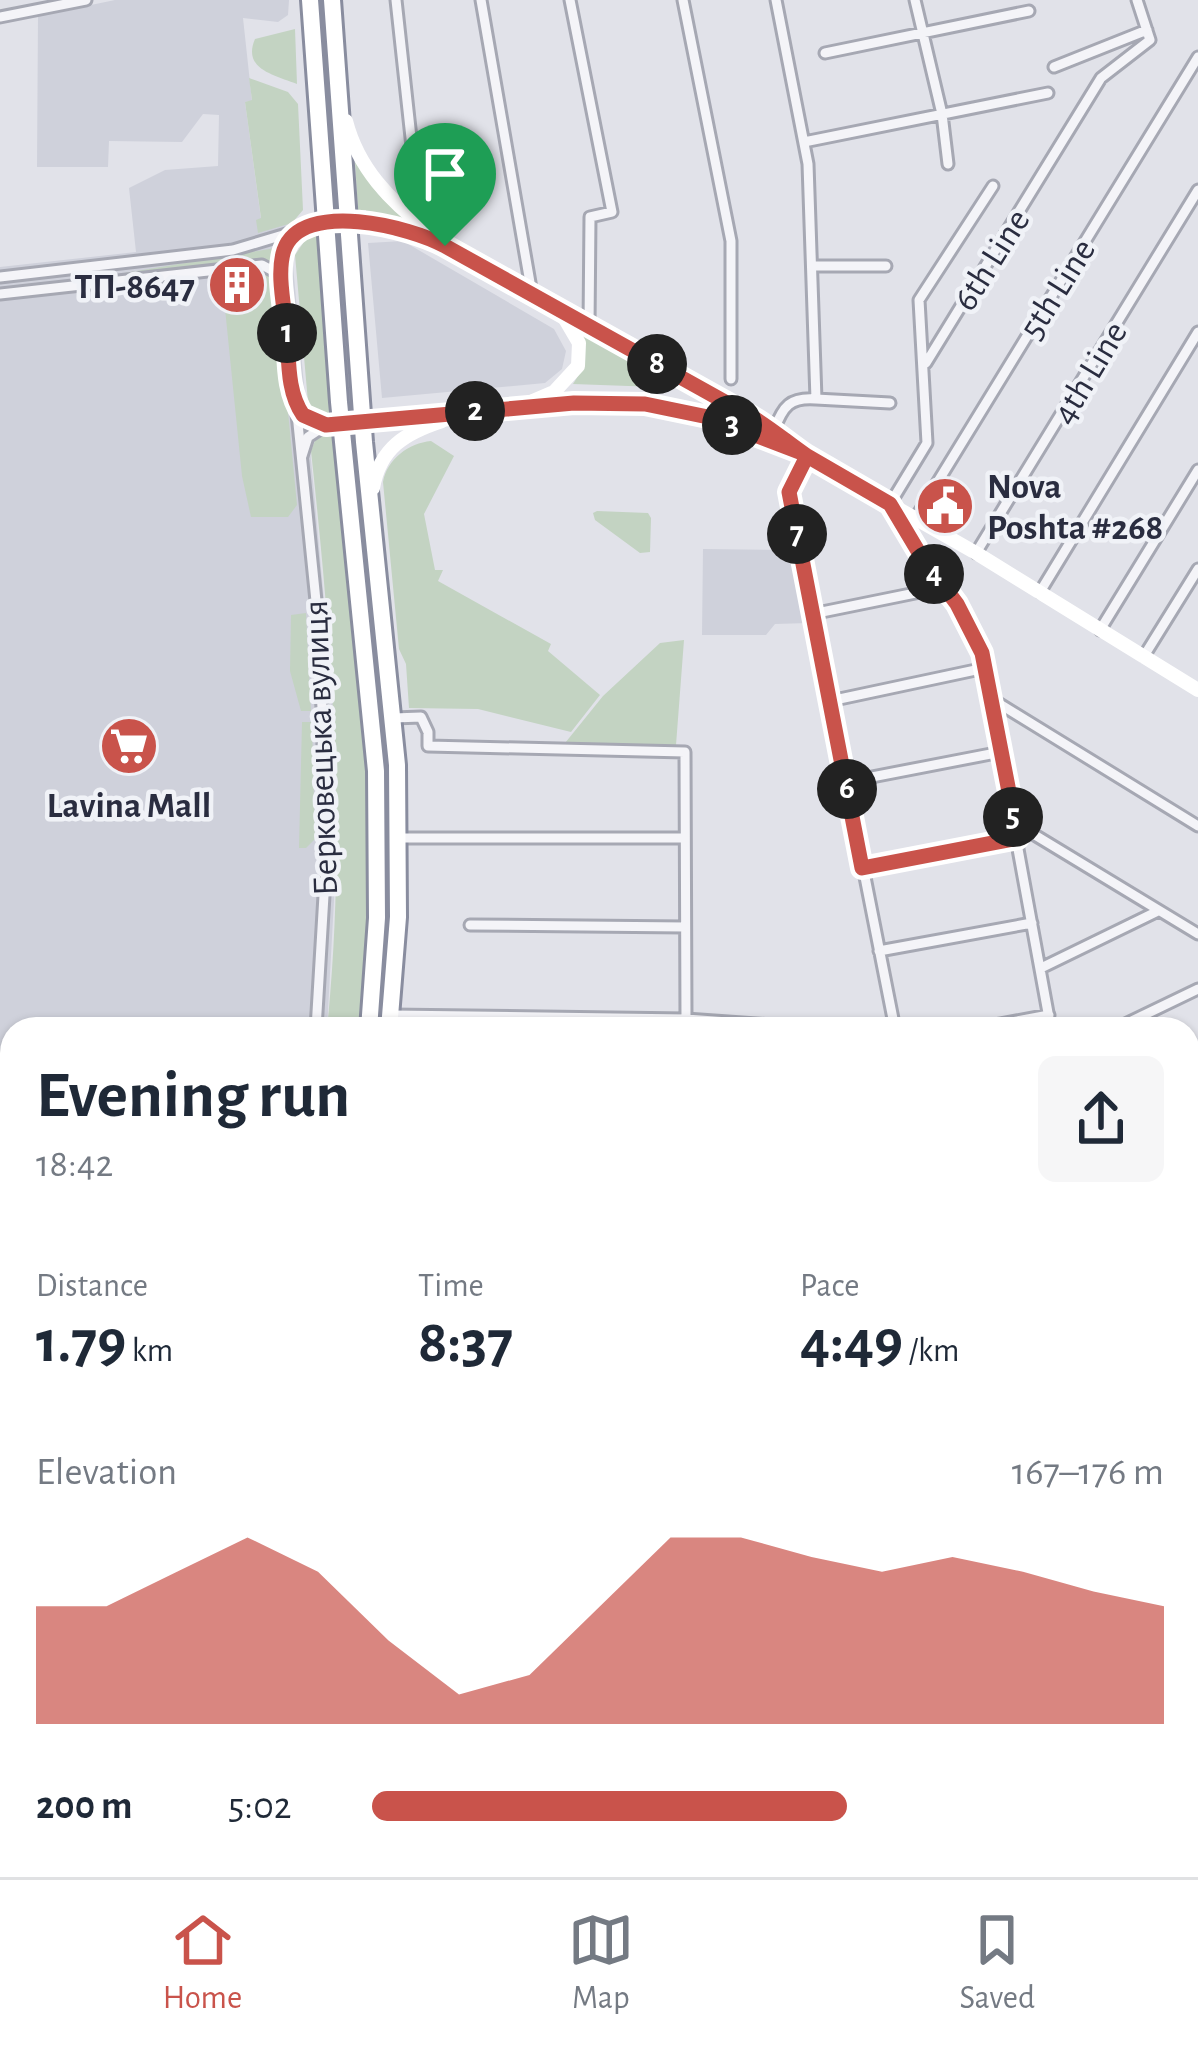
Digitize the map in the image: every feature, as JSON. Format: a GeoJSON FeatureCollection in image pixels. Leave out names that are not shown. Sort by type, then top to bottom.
{"type":"FeatureCollection","features":[{"type":"Feature","properties":{"kind":"highway"},"geometry":{"type":"LineString","coordinates":[[310,0],[333,424],[376,771],[377,918],[371,1017]]}},
{"type":"Feature","properties":{"kind":"highway"},"geometry":{"type":"LineString","coordinates":[[332,0],[369,511],[394,718],[398,838],[390,1017]]}},
{"type":"Feature","properties":{"kind":"main road"},"geometry":{"type":"LineString","coordinates":[[339,94],[366,169],[445,246]]}},
{"type":"Feature","properties":{"kind":"main road"},"geometry":{"type":"LineString","coordinates":[[325,224],[412,230],[774,430],[805,455]]}},
{"type":"Feature","properties":{"kind":"main road"},"geometry":{"type":"LineString","coordinates":[[516,407],[554,392],[578,367],[578,343],[560,310]]}},
{"type":"Feature","properties":{"kind":"main road"},"geometry":{"type":"LineString","coordinates":[[333,424],[516,407],[645,404],[708,417],[805,455],[976,553],[1198,690]]}},
{"type":"Feature","properties":{"kind":"main road"},"geometry":{"type":"LineString","coordinates":[[369,511],[377,466],[402,437],[472,411]]}},
{"type":"Feature","properties":{"kind":"street"},"geometry":{"type":"LineString","coordinates":[[0,17],[29,6],[86,0]]}},
{"type":"Feature","properties":{"kind":"street"},"geometry":{"type":"LineString","coordinates":[[396,0],[419,211],[412,218]]}},
{"type":"Feature","properties":{"kind":"street"},"geometry":{"type":"LineString","coordinates":[[481,0],[532,294]]}},
{"type":"Feature","properties":{"kind":"street"},"geometry":{"type":"LineString","coordinates":[[570,0],[612,212],[590,217],[590,327]]}},
{"type":"Feature","properties":{"kind":"street"},"geometry":{"type":"LineString","coordinates":[[683,0],[731,241],[731,379]]}},
{"type":"Feature","properties":{"kind":"street"},"geometry":{"type":"LineString","coordinates":[[776,0],[810,186],[816,399]]}},
{"type":"Feature","properties":{"kind":"street"},"geometry":{"type":"LineString","coordinates":[[915,0],[942,113],[948,164]]}},
{"type":"Feature","properties":{"kind":"street"},"geometry":{"type":"LineString","coordinates":[[1054,68],[1148,35],[1142,2]]}},
{"type":"Feature","properties":{"kind":"street"},"geometry":{"type":"LineString","coordinates":[[824,53],[1029,11]]}},
{"type":"Feature","properties":{"kind":"street","name":"6th Line"},"geometry":{"type":"LineString","coordinates":[[926,363],[1101,78],[1148,35]]}},
{"type":"Feature","properties":{"kind":"street","name":"5th Line"},"geometry":{"type":"LineString","coordinates":[[914,519],[1198,57]]}},
{"type":"Feature","properties":{"kind":"street"},"geometry":{"type":"LineString","coordinates":[[804,142],[1048,93]]}},
{"type":"Feature","properties":{"kind":"street"},"geometry":{"type":"LineString","coordinates":[[992,186],[920,300],[927,443],[890,504],[971,626],[985,668],[1049,1015],[1038,1017]]}},
{"type":"Feature","properties":{"kind":"street","name":"4th Line"},"geometry":{"type":"LineString","coordinates":[[976,553],[1198,190]]}},
{"type":"Feature","properties":{"kind":"street"},"geometry":{"type":"LineString","coordinates":[[0,277],[233,250],[325,224]]}},
{"type":"Feature","properties":{"kind":"street"},"geometry":{"type":"LineString","coordinates":[[283,284],[283,254],[298,230]]}},
{"type":"Feature","properties":{"kind":"street"},"geometry":{"type":"LineString","coordinates":[[0,294],[262,265],[277,272],[283,284]]}},
{"type":"Feature","properties":{"kind":"street"},"geometry":{"type":"LineString","coordinates":[[812,266],[886,266]]}},
{"type":"Feature","properties":{"kind":"street","name":"Берковецька вулиця"},"geometry":{"type":"LineString","coordinates":[[283,284],[318,620],[326,862],[317,1017]]}},
{"type":"Feature","properties":{"kind":"street"},"geometry":{"type":"LineString","coordinates":[[1040,592],[1198,332]]}},
{"type":"Feature","properties":{"kind":"street"},"geometry":{"type":"LineString","coordinates":[[292,389],[303,415],[333,424]]}},
{"type":"Feature","properties":{"kind":"street"},"geometry":{"type":"LineString","coordinates":[[774,430],[796,398],[890,403]]}},
{"type":"Feature","properties":{"kind":"street"},"geometry":{"type":"LineString","coordinates":[[300,467],[305,442],[333,424]]}},
{"type":"Feature","properties":{"kind":"street"},"geometry":{"type":"LineString","coordinates":[[805,455],[789,492],[893,1017]]}},
{"type":"Feature","properties":{"kind":"street"},"geometry":{"type":"LineString","coordinates":[[1100,630],[1198,470]]}},
{"type":"Feature","properties":{"kind":"street"},"geometry":{"type":"LineString","coordinates":[[1144,656],[1198,569]]}},
{"type":"Feature","properties":{"kind":"street"},"geometry":{"type":"LineString","coordinates":[[812,614],[945,587]]}},
{"type":"Feature","properties":{"kind":"street"},"geometry":{"type":"LineString","coordinates":[[830,701],[985,668]]}},
{"type":"Feature","properties":{"kind":"street"},"geometry":{"type":"LineString","coordinates":[[990,698],[1198,826]]}},
{"type":"Feature","properties":{"kind":"street"},"geometry":{"type":"LineString","coordinates":[[394,718],[421,717],[428,746],[686,752],[686,1017]]}},
{"type":"Feature","properties":{"kind":"street"},"geometry":{"type":"LineString","coordinates":[[845,782],[1000,752]]}},
{"type":"Feature","properties":{"kind":"street"},"geometry":{"type":"LineString","coordinates":[[1015,823],[1198,934]]}},
{"type":"Feature","properties":{"kind":"street"},"geometry":{"type":"LineString","coordinates":[[398,838],[685,838]]}},
{"type":"Feature","properties":{"kind":"street"},"geometry":{"type":"LineString","coordinates":[[862,868],[1018,838]]}},
{"type":"Feature","properties":{"kind":"street"},"geometry":{"type":"LineString","coordinates":[[1041,968],[1158,911]]}},
{"type":"Feature","properties":{"kind":"street"},"geometry":{"type":"LineString","coordinates":[[879,951],[1032,923]]}},
{"type":"Feature","properties":{"kind":"street"},"geometry":{"type":"LineString","coordinates":[[470,926],[685,927]]}},
{"type":"Feature","properties":{"kind":"street"},"geometry":{"type":"LineString","coordinates":[[1140,1017],[1198,989]]}},
{"type":"Feature","properties":{"kind":"shaded area"},"geometry":{"type":"Polygon","coordinates":[[[115,0],[289,0],[288,15],[278,22],[243,18],[252,101],[245,102],[261,219],[289,223],[334,708],[336,864],[328,1017],[0,1017],[0,267],[136,252],[129,188],[165,170],[218,166],[219,115],[203,114],[182,142],[109,141],[108,167],[37,167],[38,16],[115,0]]]}},
{"type":"Feature","properties":{"kind":"shaded area"},"geometry":{"type":"Polygon","coordinates":[[[403,241],[554,329],[566,351],[562,369],[545,383],[382,398],[368,243],[403,241]]]}},
{"type":"Feature","properties":{"kind":"shaded area"},"geometry":{"type":"Polygon","coordinates":[[[703,549],[794,550],[809,623],[775,624],[766,635],[702,635],[703,549]]]}},
{"type":"Feature","properties":{"kind":"green space"},"geometry":{"type":"Polygon","coordinates":[[[295,29],[297,84],[262,69],[252,49],[255,39],[295,29]]]}},
{"type":"Feature","properties":{"kind":"green space"},"geometry":{"type":"Polygon","coordinates":[[[249,78],[288,92],[298,104],[303,210],[292,223],[258,233],[256,220],[261,218],[245,102],[252,100],[249,78]]]}},
{"type":"Feature","properties":{"kind":"green space"},"geometry":{"type":"Polygon","coordinates":[[[355,162],[378,194],[408,222],[366,218],[366,210],[358,210],[355,162]]]}},
{"type":"Feature","properties":{"kind":"green space"},"geometry":{"type":"Polygon","coordinates":[[[321,233],[332,414],[316,413],[308,402],[295,255],[306,239],[321,233]]]}},
{"type":"Feature","properties":{"kind":"green space"},"geometry":{"type":"Polygon","coordinates":[[[282,247],[276,265],[260,261],[100,277],[282,247]]]}},
{"type":"Feature","properties":{"kind":"green space"},"geometry":{"type":"Polygon","coordinates":[[[255,268],[275,277],[297,505],[288,517],[251,517],[242,476],[223,289],[235,272],[255,268]]]}},
{"type":"Feature","properties":{"kind":"green space"},"geometry":{"type":"Polygon","coordinates":[[[579,328],[684,388],[573,384],[583,368],[579,328]]]}},
{"type":"Feature","properties":{"kind":"green space"},"geometry":{"type":"Polygon","coordinates":[[[335,432],[368,768],[370,866],[362,1017],[328,1017],[336,812],[325,595],[311,451],[316,438],[335,432]]]}},
{"type":"Feature","properties":{"kind":"green space"},"geometry":{"type":"Polygon","coordinates":[[[431,441],[454,456],[424,514],[435,570],[443,570],[438,581],[551,644],[548,651],[600,695],[571,732],[478,709],[409,708],[383,482],[400,454],[431,441]]]}},
{"type":"Feature","properties":{"kind":"green space"},"geometry":{"type":"Polygon","coordinates":[[[597,511],[648,513],[650,552],[640,553],[595,520],[597,511]]]}},
{"type":"Feature","properties":{"kind":"green space"},"geometry":{"type":"Polygon","coordinates":[[[306,613],[311,711],[301,711],[290,671],[291,615],[306,613]]]}},
{"type":"Feature","properties":{"kind":"green space"},"geometry":{"type":"Polygon","coordinates":[[[684,640],[676,745],[561,748],[603,696],[660,643],[684,640]]]}},
{"type":"Feature","properties":{"kind":"green space"},"geometry":{"type":"Polygon","coordinates":[[[302,722],[312,722],[315,839],[306,848],[299,848],[302,722]]]}},
{"type":"Feature","properties":{"kind":"place","name":"ТП-8647"},"geometry":{"type":"Point","coordinates":[237,285]}},
{"type":"Feature","properties":{"kind":"place","name":"Nova Poshta #268"},"geometry":{"type":"Point","coordinates":[945,506]}},
{"type":"Feature","properties":{"kind":"place","name":"Lavina Mall"},"geometry":{"type":"Point","coordinates":[129,746]}},
{"type":"Feature","properties":{"kind":"route"},"geometry":{"type":"LineString","coordinates":[[445,246],[412,230],[364,223],[306,226],[291,237],[281,266],[292,389],[303,415],[326,425],[574,403],[645,404],[708,417],[802,453],[890,504],[971,626],[982,653],[1018,838],[862,868],[789,492],[807,456],[802,453],[774,430],[752,417],[445,246]]}}]}
